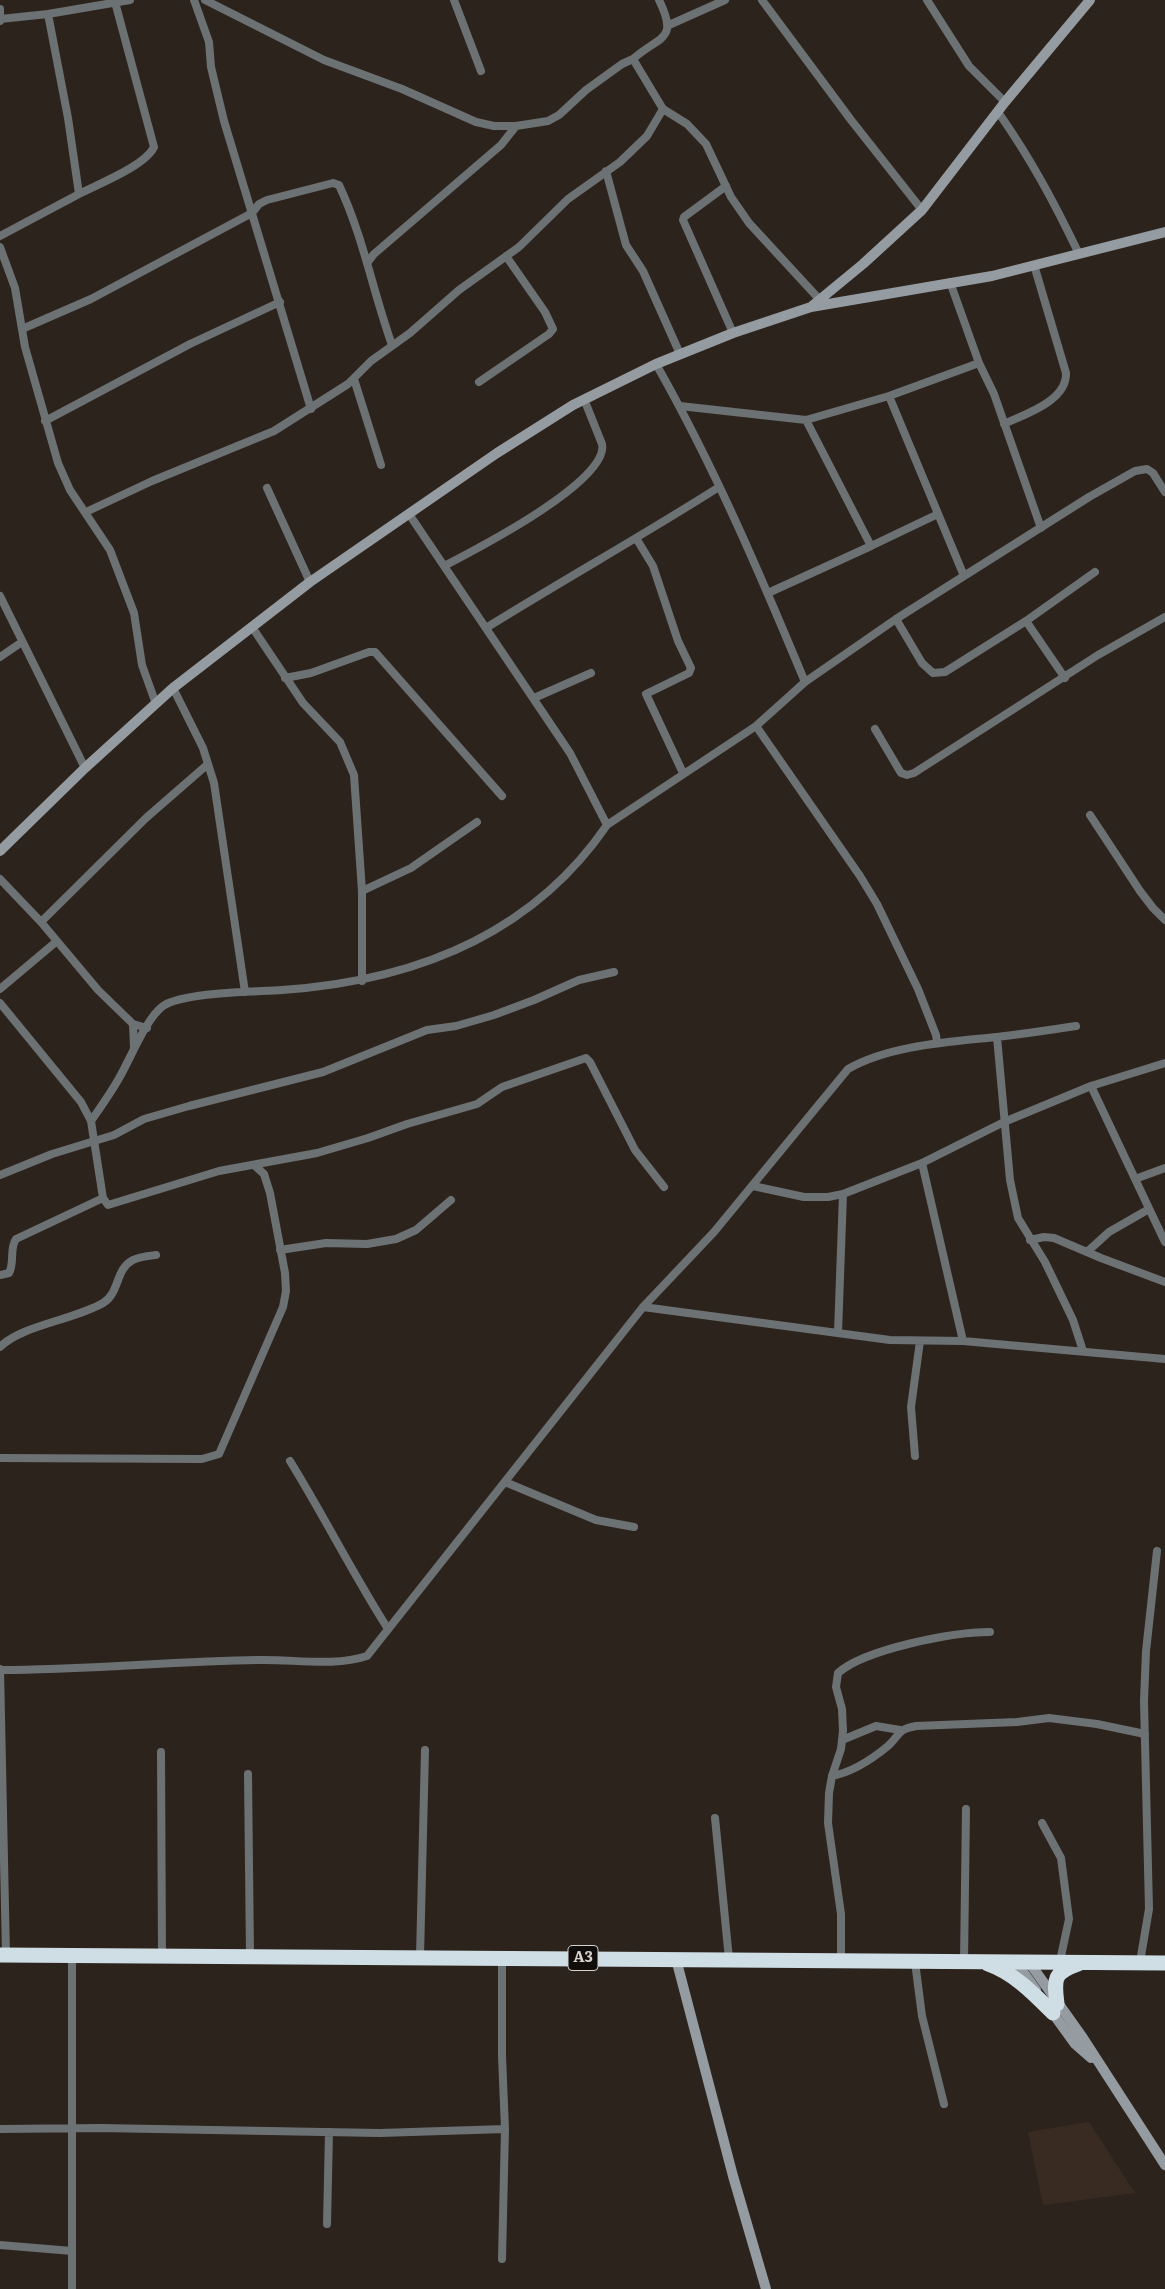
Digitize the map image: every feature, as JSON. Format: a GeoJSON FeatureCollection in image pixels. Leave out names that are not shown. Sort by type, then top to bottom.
{"type":"FeatureCollection","features":[{"type":"Feature","properties":{"kind":"highway","name":"A3"},"geometry":{"type":"LineString","coordinates":[[3,1955],[1165,1963]]}},
{"type":"Feature","properties":{"kind":"highway"},"geometry":{"type":"LineString","coordinates":[[1055,2008],[1055,1981],[1057,1975],[1067,1968],[1085,1961]]}},
{"type":"Feature","properties":{"kind":"highway"},"geometry":{"type":"LineString","coordinates":[[982,1962],[1000,1969],[1055,2008]]}},
{"type":"Feature","properties":{"kind":"street"},"geometry":{"type":"LineString","coordinates":[[0,9],[0,20],[130,0]]}},
{"type":"Feature","properties":{"kind":"street"},"geometry":{"type":"LineString","coordinates":[[194,0],[206,31],[216,88],[311,409]]}},
{"type":"Feature","properties":{"kind":"street"},"geometry":{"type":"LineString","coordinates":[[205,0],[324,60],[402,89],[469,119],[494,126],[516,126],[548,120],[559,115],[586,90],[663,36],[669,25],[725,0]]}},
{"type":"Feature","properties":{"kind":"street"},"geometry":{"type":"LineString","coordinates":[[454,0],[481,71]]}},
{"type":"Feature","properties":{"kind":"street"},"geometry":{"type":"LineString","coordinates":[[659,0],[669,25]]}},
{"type":"Feature","properties":{"kind":"street"},"geometry":{"type":"LineString","coordinates":[[762,0],[851,120],[922,210]]}},
{"type":"Feature","properties":{"kind":"street"},"geometry":{"type":"LineString","coordinates":[[927,0],[969,66],[1005,102]]}},
{"type":"Feature","properties":{"kind":"street"},"geometry":{"type":"LineString","coordinates":[[815,303],[863,264],[922,210],[1005,102],[1089,0]]}},
{"type":"Feature","properties":{"kind":"street"},"geometry":{"type":"LineString","coordinates":[[0,236],[140,162],[151,154],[154,147],[115,2]]}},
{"type":"Feature","properties":{"kind":"street"},"geometry":{"type":"LineString","coordinates":[[48,14],[68,118],[79,194]]}},
{"type":"Feature","properties":{"kind":"street"},"geometry":{"type":"LineString","coordinates":[[632,59],[662,110],[687,124],[706,144],[726,186],[742,213],[815,303]]}},
{"type":"Feature","properties":{"kind":"street"},"geometry":{"type":"LineString","coordinates":[[86,512],[152,481],[274,431],[311,409],[354,378],[392,345],[410,333],[459,290],[519,247],[568,199],[620,162],[647,136],[662,110]]}},
{"type":"Feature","properties":{"kind":"street"},"geometry":{"type":"LineString","coordinates":[[998,112],[1025,150],[1050,193],[1079,254]]}},
{"type":"Feature","properties":{"kind":"street"},"geometry":{"type":"LineString","coordinates":[[367,263],[374,254],[501,145],[516,126]]}},
{"type":"Feature","properties":{"kind":"street"},"geometry":{"type":"LineString","coordinates":[[606,171],[626,245],[643,271],[680,354]]}},
{"type":"Feature","properties":{"kind":"street"},"geometry":{"type":"LineString","coordinates":[[22,330],[91,299],[252,213],[259,204],[267,200],[336,183],[342,192],[363,250],[377,305],[392,345]]}},
{"type":"Feature","properties":{"kind":"street"},"geometry":{"type":"LineString","coordinates":[[726,186],[684,217],[683,220],[733,333]]}},
{"type":"Feature","properties":{"kind":"street"},"geometry":{"type":"LineString","coordinates":[[0,851],[85,768],[173,688],[310,582],[505,447],[584,399],[680,354],[815,303],[992,276],[1165,232]]}},
{"type":"Feature","properties":{"kind":"street"},"geometry":{"type":"LineString","coordinates":[[0,246],[15,288],[22,330],[45,421],[62,474],[110,550],[129,599],[138,633],[142,665],[156,704]]}},
{"type":"Feature","properties":{"kind":"street"},"geometry":{"type":"LineString","coordinates":[[363,250],[374,254]]}},
{"type":"Feature","properties":{"kind":"street"},"geometry":{"type":"LineString","coordinates":[[480,382],[549,334],[552,329],[545,312],[506,256]]}},
{"type":"Feature","properties":{"kind":"street"},"geometry":{"type":"LineString","coordinates":[[1004,424],[1051,400],[1064,388],[1067,382],[1034,265]]}},
{"type":"Feature","properties":{"kind":"street"},"geometry":{"type":"LineString","coordinates":[[950,282],[979,363],[994,394],[1041,528]]}},
{"type":"Feature","properties":{"kind":"street"},"geometry":{"type":"LineString","coordinates":[[45,421],[190,344],[280,302]]}},
{"type":"Feature","properties":{"kind":"street"},"geometry":{"type":"LineString","coordinates":[[680,406],[806,420],[889,396],[979,363]]}},
{"type":"Feature","properties":{"kind":"street"},"geometry":{"type":"LineString","coordinates":[[656,364],[680,406],[719,487],[768,593],[805,682]]}},
{"type":"Feature","properties":{"kind":"street"},"geometry":{"type":"LineString","coordinates":[[354,378],[381,465]]}},
{"type":"Feature","properties":{"kind":"street"},"geometry":{"type":"LineString","coordinates":[[889,396],[964,576]]}},
{"type":"Feature","properties":{"kind":"street"},"geometry":{"type":"LineString","coordinates":[[444,566],[508,532],[558,498],[597,464],[604,451],[584,399]]}},
{"type":"Feature","properties":{"kind":"street"},"geometry":{"type":"LineString","coordinates":[[806,420],[871,546]]}},
{"type":"Feature","properties":{"kind":"street"},"geometry":{"type":"LineString","coordinates":[[91,1121],[119,1079],[134,1048],[163,1006],[195,997],[322,987],[362,981],[442,956],[491,934],[523,913],[566,873],[607,825],[756,726],[805,682],[896,619],[1089,497],[1135,472],[1147,469],[1153,473],[1165,492]]}},
{"type":"Feature","properties":{"kind":"street"},"geometry":{"type":"LineString","coordinates":[[486,628],[719,487]]}},
{"type":"Feature","properties":{"kind":"street"},"geometry":{"type":"LineString","coordinates":[[267,488],[310,582]]}},
{"type":"Feature","properties":{"kind":"street"},"geometry":{"type":"LineString","coordinates":[[409,514],[570,753],[607,825]]}},
{"type":"Feature","properties":{"kind":"street"},"geometry":{"type":"LineString","coordinates":[[768,593],[938,514]]}},
{"type":"Feature","properties":{"kind":"street"},"geometry":{"type":"LineString","coordinates":[[636,538],[653,566],[678,641],[690,668],[689,673],[646,694],[683,773]]}},
{"type":"Feature","properties":{"kind":"street"},"geometry":{"type":"LineString","coordinates":[[896,619],[922,663],[932,673],[945,672],[1026,621],[1094,572]]}},
{"type":"Feature","properties":{"kind":"street"},"geometry":{"type":"LineString","coordinates":[[0,596],[85,768]]}},
{"type":"Feature","properties":{"kind":"street"},"geometry":{"type":"LineString","coordinates":[[875,729],[901,773],[907,775],[914,773],[1098,655],[1165,617]]}},
{"type":"Feature","properties":{"kind":"street"},"geometry":{"type":"LineString","coordinates":[[1026,621],[1064,678]]}},
{"type":"Feature","properties":{"kind":"street"},"geometry":{"type":"LineString","coordinates":[[252,627],[303,703],[336,737],[350,761],[354,775],[362,891],[362,981]]}},
{"type":"Feature","properties":{"kind":"street"},"geometry":{"type":"LineString","coordinates":[[0,657],[22,642]]}},
{"type":"Feature","properties":{"kind":"street"},"geometry":{"type":"LineString","coordinates":[[285,678],[311,673],[363,654],[375,652],[502,796]]}},
{"type":"Feature","properties":{"kind":"street"},"geometry":{"type":"LineString","coordinates":[[534,698],[591,673]]}},
{"type":"Feature","properties":{"kind":"street"},"geometry":{"type":"LineString","coordinates":[[173,688],[203,748],[218,806],[245,992]]}},
{"type":"Feature","properties":{"kind":"street"},"geometry":{"type":"LineString","coordinates":[[756,726],[860,876],[877,904],[918,989],[937,1042]]}},
{"type":"Feature","properties":{"kind":"street"},"geometry":{"type":"LineString","coordinates":[[41,922],[146,818],[208,764]]}},
{"type":"Feature","properties":{"kind":"street"},"geometry":{"type":"LineString","coordinates":[[1090,815],[1140,892],[1165,920]]}},
{"type":"Feature","properties":{"kind":"street"},"geometry":{"type":"LineString","coordinates":[[362,891],[411,868],[476,822]]}},
{"type":"Feature","properties":{"kind":"street"},"geometry":{"type":"LineString","coordinates":[[0,879],[41,922],[98,990],[133,1024],[147,1028]]}},
{"type":"Feature","properties":{"kind":"street"},"geometry":{"type":"LineString","coordinates":[[0,989],[10,978],[57,941]]}},
{"type":"Feature","properties":{"kind":"street"},"geometry":{"type":"LineString","coordinates":[[0,1175],[95,1140],[114,1135],[144,1119],[323,1072],[427,1030],[456,1026],[494,1015],[579,980],[614,972]]}},
{"type":"Feature","properties":{"kind":"street"},"geometry":{"type":"LineString","coordinates":[[0,1003],[81,1102],[91,1121],[103,1198],[106,1204],[113,1205],[200,1176],[242,1166],[317,1153],[477,1104],[502,1087],[587,1058],[635,1150],[664,1187]]}},
{"type":"Feature","properties":{"kind":"street"},"geometry":{"type":"LineString","coordinates":[[133,1024],[134,1048]]}},
{"type":"Feature","properties":{"kind":"street"},"geometry":{"type":"LineString","coordinates":[[3,1955],[0,1669],[58,1670],[258,1660],[355,1659],[367,1656],[643,1307],[697,1251],[753,1186],[848,1069],[861,1062],[937,1042],[997,1037],[1076,1026]]}},
{"type":"Feature","properties":{"kind":"street"},"geometry":{"type":"LineString","coordinates":[[997,1037],[1010,1180],[1018,1218],[1045,1262],[1073,1320],[1083,1351]]}},
{"type":"Feature","properties":{"kind":"street"},"geometry":{"type":"LineString","coordinates":[[753,1186],[804,1197],[828,1197],[843,1194],[922,1163],[1004,1122],[1090,1086],[1164,1062]]}},
{"type":"Feature","properties":{"kind":"street"},"geometry":{"type":"LineString","coordinates":[[1090,1086],[1165,1242]]}},
{"type":"Feature","properties":{"kind":"street"},"geometry":{"type":"LineString","coordinates":[[922,1163],[964,1341]]}},
{"type":"Feature","properties":{"kind":"street"},"geometry":{"type":"LineString","coordinates":[[0,1458],[202,1459],[219,1454],[224,1447],[245,1390],[283,1307],[286,1291],[270,1193],[264,1174],[254,1165]]}},
{"type":"Feature","properties":{"kind":"street"},"geometry":{"type":"LineString","coordinates":[[1135,1179],[1165,1168]]}},
{"type":"Feature","properties":{"kind":"street"},"geometry":{"type":"LineString","coordinates":[[838,1333],[843,1194]]}},
{"type":"Feature","properties":{"kind":"street"},"geometry":{"type":"LineString","coordinates":[[0,1276],[9,1273],[12,1268],[12,1244],[16,1239],[103,1198]]}},
{"type":"Feature","properties":{"kind":"street"},"geometry":{"type":"LineString","coordinates":[[280,1250],[326,1243],[367,1244],[396,1239],[416,1230],[451,1200]]}},
{"type":"Feature","properties":{"kind":"street"},"geometry":{"type":"LineString","coordinates":[[1087,1252],[1109,1232],[1150,1210]]}},
{"type":"Feature","properties":{"kind":"street"},"geometry":{"type":"LineString","coordinates":[[1030,1240],[1044,1237],[1054,1238],[1165,1282]]}},
{"type":"Feature","properties":{"kind":"street"},"geometry":{"type":"LineString","coordinates":[[0,1347],[14,1336],[59,1322],[102,1303],[113,1294],[124,1265],[134,1259],[156,1255]]}},
{"type":"Feature","properties":{"kind":"street"},"geometry":{"type":"LineString","coordinates":[[643,1307],[890,1340],[964,1341],[1165,1359]]}},
{"type":"Feature","properties":{"kind":"street"},"geometry":{"type":"LineString","coordinates":[[915,1456],[911,1407],[920,1341]]}},
{"type":"Feature","properties":{"kind":"street"},"geometry":{"type":"LineString","coordinates":[[290,1461],[319,1508],[365,1593],[388,1629]]}},
{"type":"Feature","properties":{"kind":"street"},"geometry":{"type":"LineString","coordinates":[[504,1482],[596,1520],[634,1527]]}},
{"type":"Feature","properties":{"kind":"street"},"geometry":{"type":"LineString","coordinates":[[1140,1962],[1149,1909],[1146,1651],[1157,1552]]}},
{"type":"Feature","properties":{"kind":"street"},"geometry":{"type":"LineString","coordinates":[[841,1960],[841,1914],[828,1823],[829,1793],[842,1740],[842,1709],[836,1688],[836,1678],[843,1668],[895,1648],[976,1632],[990,1632]]}},
{"type":"Feature","properties":{"kind":"street"},"geometry":{"type":"LineString","coordinates":[[842,1740],[876,1726],[900,1730],[924,1725],[1017,1722],[1049,1718],[1097,1724],[1146,1734]]}},
{"type":"Feature","properties":{"kind":"street"},"geometry":{"type":"LineString","coordinates":[[832,1776],[847,1773],[866,1762],[892,1742],[900,1730]]}},
{"type":"Feature","properties":{"kind":"street"},"geometry":{"type":"LineString","coordinates":[[420,1957],[425,1750]]}},
{"type":"Feature","properties":{"kind":"street"},"geometry":{"type":"LineString","coordinates":[[162,1752],[162,1956]]}},
{"type":"Feature","properties":{"kind":"street"},"geometry":{"type":"LineString","coordinates":[[248,1774],[250,1956]]}},
{"type":"Feature","properties":{"kind":"street"},"geometry":{"type":"LineString","coordinates":[[964,1962],[966,1809]]}},
{"type":"Feature","properties":{"kind":"street"},"geometry":{"type":"LineString","coordinates":[[715,1818],[729,1959]]}},
{"type":"Feature","properties":{"kind":"street"},"geometry":{"type":"LineString","coordinates":[[1042,1823],[1061,1858],[1068,1919],[1060,1962]]}},
{"type":"Feature","properties":{"kind":"street"},"geometry":{"type":"LineString","coordinates":[[72,1956],[72,2289]]}},
{"type":"Feature","properties":{"kind":"street"},"geometry":{"type":"LineString","coordinates":[[502,1958],[502,2056],[505,2129],[502,2259]]}},
{"type":"Feature","properties":{"kind":"street"},"geometry":{"type":"LineString","coordinates":[[676,1959],[733,2176],[766,2289]]}},
{"type":"Feature","properties":{"kind":"street"},"geometry":{"type":"LineString","coordinates":[[915,1962],[922,2016],[944,2104]]}},
{"type":"Feature","properties":{"kind":"street"},"geometry":{"type":"LineString","coordinates":[[1022,1962],[1055,2008],[1082,2038],[1165,2166]]}},
{"type":"Feature","properties":{"kind":"street"},"geometry":{"type":"LineString","coordinates":[[0,2129],[329,2132],[505,2129]]}},
{"type":"Feature","properties":{"kind":"street"},"geometry":{"type":"LineString","coordinates":[[327,2224],[329,2132]]}},
{"type":"Feature","properties":{"kind":"street"},"geometry":{"type":"LineString","coordinates":[[0,2245],[72,2251]]}},
{"type":"Feature","properties":{"kind":"shaded area"},"geometry":{"type":"Polygon","coordinates":[[[1089,2122],[1135,2193],[1043,2205],[1028,2132],[1089,2122]]]}}]}
